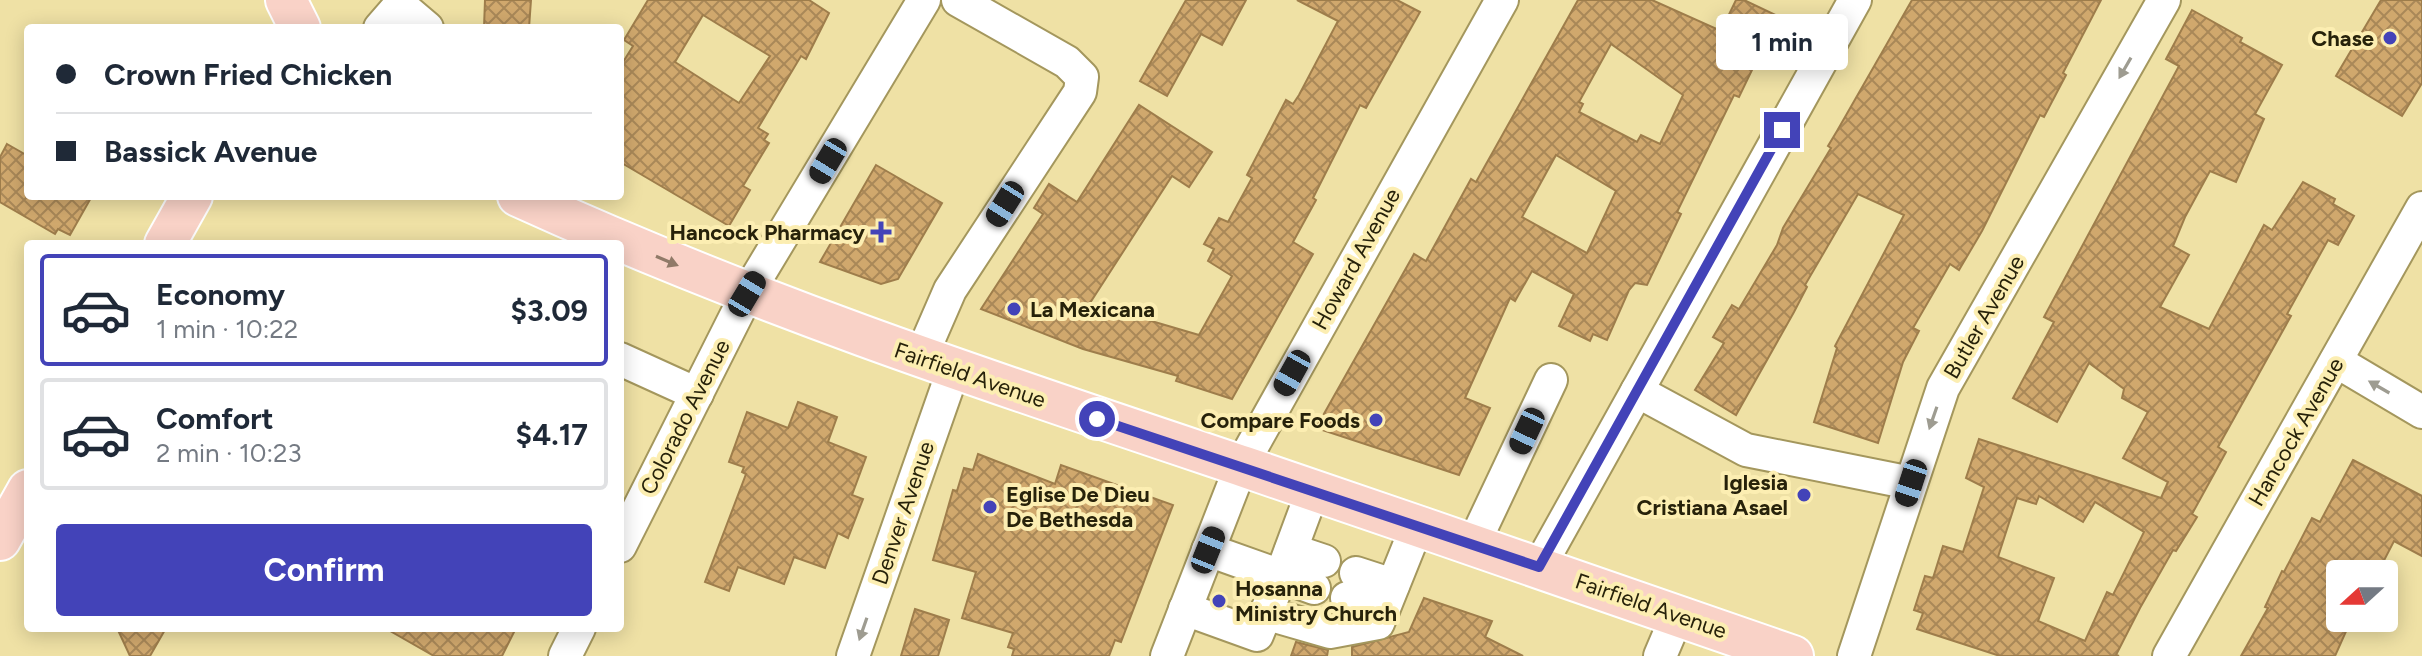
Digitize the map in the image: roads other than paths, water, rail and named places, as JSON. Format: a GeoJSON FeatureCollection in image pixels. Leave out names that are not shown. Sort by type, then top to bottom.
{"type":"FeatureCollection","features":[{"type":"Feature","properties":{"kind":"main road"},"geometry":{"type":"LineString","coordinates":[[167,240],[190,200]]}},
{"type":"Feature","properties":{"kind":"main road","name":"Fairfield Avenue"},"geometry":{"type":"LineString","coordinates":[[527,200],[621,240]]}},
{"type":"Feature","properties":{"kind":"main road","name":"Fairfield Avenue"},"geometry":{"type":"LineString","coordinates":[[624,241],[747,294],[936,365],[1313,490],[1793,656]]}},
{"type":"Feature","properties":{"kind":"main road"},"geometry":{"type":"LineString","coordinates":[[0,540],[24,497]]}},
{"type":"Feature","properties":{"kind":"street","name":"Colorado Avenue"},"geometry":{"type":"LineString","coordinates":[[624,538],[747,294],[924,0]]}},
{"type":"Feature","properties":{"kind":"street","name":"Denver Avenue"},"geometry":{"type":"LineString","coordinates":[[853,656],[936,365],[950,290],[1080,92],[1082,77],[1067,62],[958,0]]}},
{"type":"Feature","properties":{"kind":"street","name":"Howard Avenue"},"geometry":{"type":"LineString","coordinates":[[1167,656],[1241,466],[1502,0]]}},
{"type":"Feature","properties":{"kind":"street"},"geometry":{"type":"LineString","coordinates":[[1539,567],[1855,0]]}},
{"type":"Feature","properties":{"kind":"street","name":"Butler Avenue"},"geometry":{"type":"LineString","coordinates":[[1854,656],[1943,388],[2164,0]]}},
{"type":"Feature","properties":{"kind":"street"},"geometry":{"type":"LineString","coordinates":[[395,8],[421,24]]}},
{"type":"Feature","properties":{"kind":"street","name":"Hancock Avenue"},"geometry":{"type":"LineString","coordinates":[[2169,656],[2422,208]]}},
{"type":"Feature","properties":{"kind":"street"},"geometry":{"type":"LineString","coordinates":[[624,361],[697,394]]}},
{"type":"Feature","properties":{"kind":"street"},"geometry":{"type":"LineString","coordinates":[[2336,361],[2422,412]]}},
{"type":"Feature","properties":{"kind":"street"},"geometry":{"type":"LineString","coordinates":[[1473,545],[1551,380]]}},
{"type":"Feature","properties":{"kind":"street"},"geometry":{"type":"LineString","coordinates":[[1637,391],[1746,450],[1911,483]]}},
{"type":"Feature","properties":{"kind":"street"},"geometry":{"type":"LineString","coordinates":[[1185,609],[1257,635],[1313,490]]}},
{"type":"Feature","properties":{"kind":"street"},"geometry":{"type":"LineString","coordinates":[[1265,613],[1330,632],[1378,623],[1417,526]]}},
{"type":"Feature","properties":{"kind":"street"},"geometry":{"type":"LineString","coordinates":[[1208,550],[1286,563],[1319,575]]}},
{"type":"Feature","properties":{"kind":"street"},"geometry":{"type":"LineString","coordinates":[[1351,586],[1388,598]]}},
{"type":"Feature","properties":{"kind":"street"},"geometry":{"type":"LineString","coordinates":[[1660,656],[1677,616]]}},
{"type":"Feature","properties":{"kind":"street"},"geometry":{"type":"LineString","coordinates":[[565,656],[577,632]]}},
{"type":"Feature","properties":{"kind":"place","name":"Chase"},"geometry":{"type":"Point","coordinates":[2390,38]}},
{"type":"Feature","properties":{"kind":"place","name":"Hancock Pharmacy"},"geometry":{"type":"Point","coordinates":[881,232]}},
{"type":"Feature","properties":{"kind":"place","name":"La Mexicana"},"geometry":{"type":"Point","coordinates":[1014,309]}},
{"type":"Feature","properties":{"kind":"place","name":"Compare Foods"},"geometry":{"type":"Point","coordinates":[1376,420]}},
{"type":"Feature","properties":{"kind":"place","name":"Iglesia Cristiana Asael"},"geometry":{"type":"Point","coordinates":[1804,495]}},
{"type":"Feature","properties":{"kind":"place","name":"Eglise De Dieu De Bethesda"},"geometry":{"type":"Point","coordinates":[990,507]}},
{"type":"Feature","properties":{"kind":"place","name":"Hosanna Ministry Church"},"geometry":{"type":"Point","coordinates":[1219,601]}}]}
